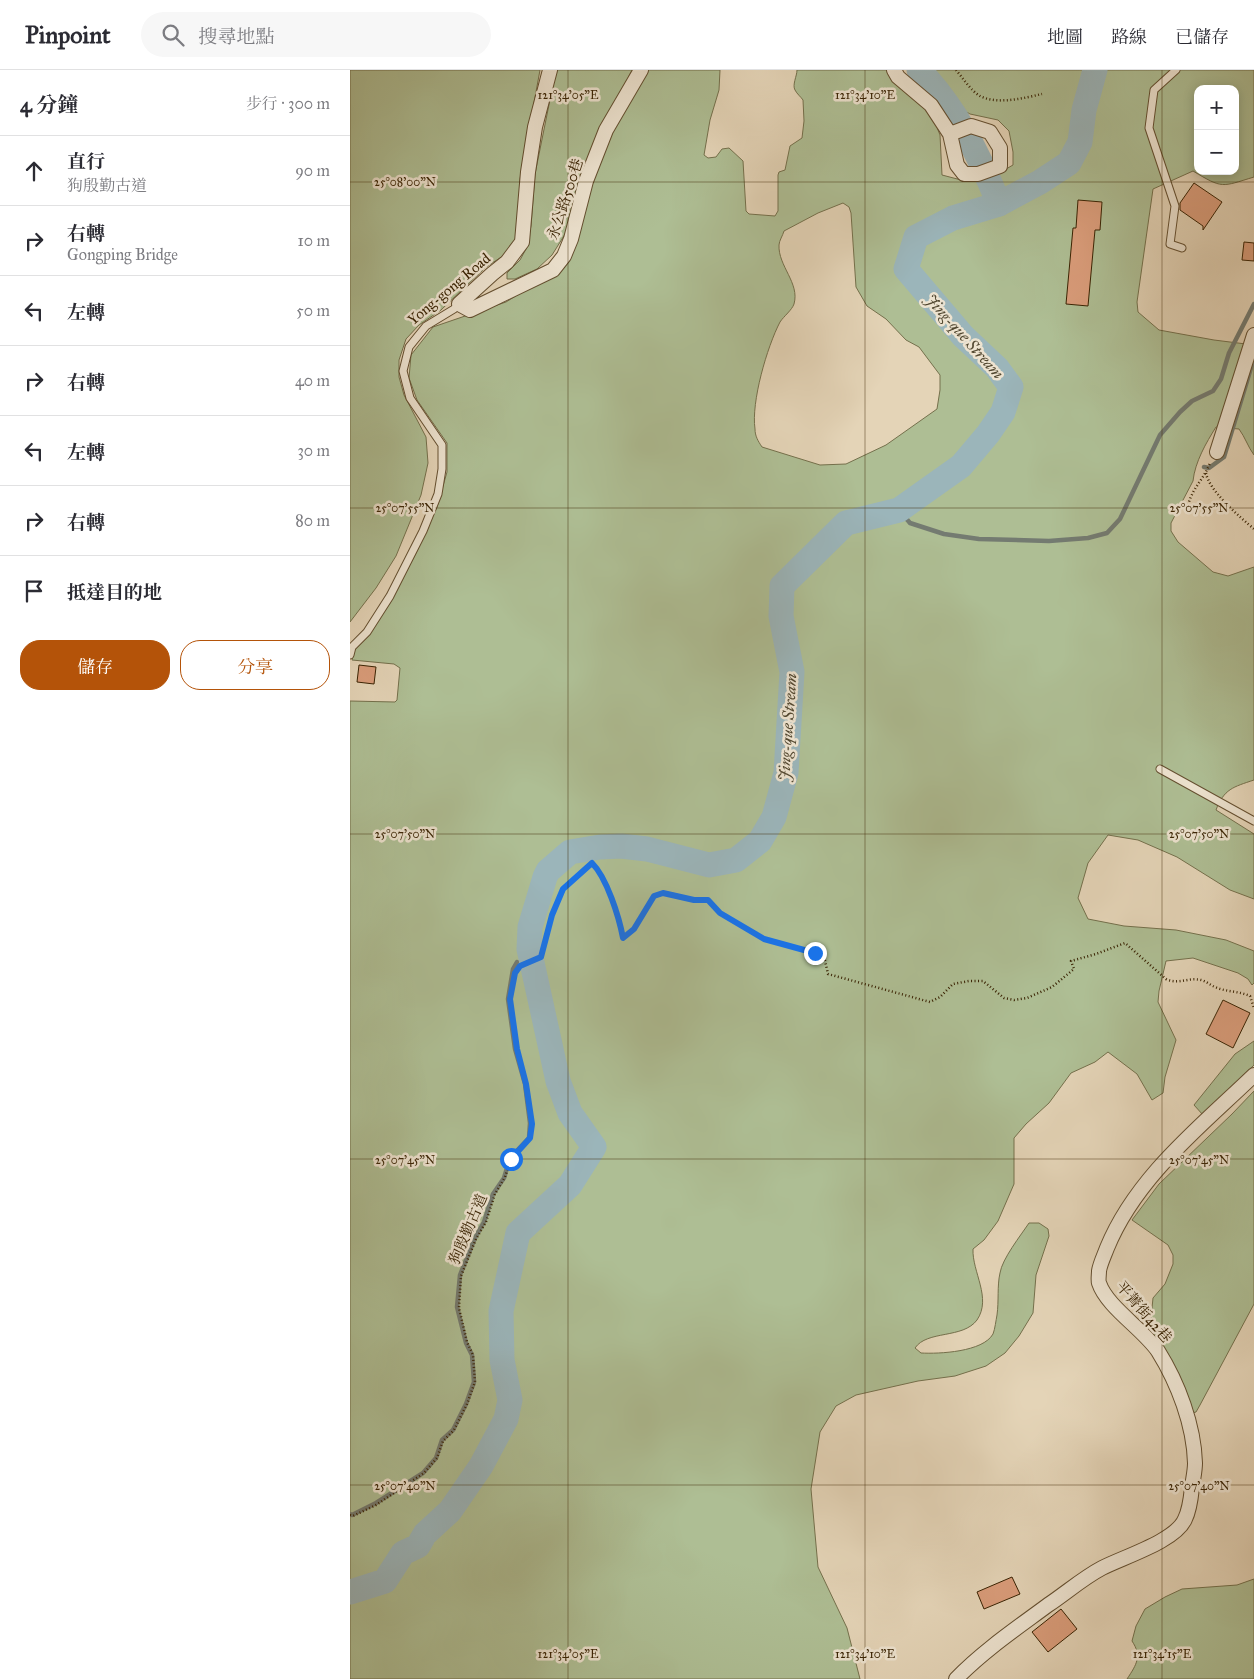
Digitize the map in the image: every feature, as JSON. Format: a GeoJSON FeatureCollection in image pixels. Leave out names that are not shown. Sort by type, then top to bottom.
{"type":"FeatureCollection","features":[{"type":"Feature","properties":{"kind":"street","name":"Yong-gong Road"},"geometry":{"type":"LineString","coordinates":[[459,304],[506,262],[522,242],[528,172],[535,127],[550,70]]}},
{"type":"Feature","properties":{"kind":"street","name":"永公路500巷"},"geometry":{"type":"LineString","coordinates":[[459,304],[470,310],[553,270],[564,256],[571,239],[586,181],[606,130],[641,70]]}},
{"type":"Feature","properties":{"kind":"street"},"geometry":{"type":"LineString","coordinates":[[894,70],[898,77],[931,105],[950,134],[956,164],[964,174],[985,172],[1000,166],[1000,148],[990,132],[971,126],[950,134]]}},
{"type":"Feature","properties":{"kind":"street"},"geometry":{"type":"LineString","coordinates":[[1217,452],[1254,335]]}},
{"type":"Feature","properties":{"kind":"street","name":"平菁街42巷"},"geometry":{"type":"LineString","coordinates":[[956,1679],[991,1649],[1100,1569],[1172,1535],[1185,1521],[1195,1463],[1192,1437],[1183,1404],[1158,1351],[1105,1294],[1098,1282],[1099,1268],[1114,1231],[1130,1202],[1177,1148],[1254,1075]]}},
{"type":"Feature","properties":{"kind":"lane"},"geometry":{"type":"LineString","coordinates":[[1176,70],[1154,90],[1149,128],[1175,206],[1170,244],[1182,248]]}},
{"type":"Feature","properties":{"kind":"lane","name":"Yong-gong Road"},"geometry":{"type":"LineString","coordinates":[[350,655],[352,647],[367,632],[390,596],[423,531],[438,494],[442,470],[442,445],[410,398],[403,371],[408,347],[426,326],[459,304]]}},
{"type":"Feature","properties":{"kind":"lane"},"geometry":{"type":"LineString","coordinates":[[1160,769],[1254,821]]}},
{"type":"Feature","properties":{"kind":"path"},"geometry":{"type":"LineString","coordinates":[[956,70],[981,96],[994,100],[1042,94]]}},
{"type":"Feature","properties":{"kind":"path"},"geometry":{"type":"LineString","coordinates":[[1188,505],[1191,495],[1200,479],[1206,473],[1208,482],[1240,517],[1254,529]]}},
{"type":"Feature","properties":{"kind":"path","name":"狗殷勤古道"},"geometry":{"type":"LineString","coordinates":[[350,1515],[353,1516],[376,1505],[424,1473],[437,1458],[443,1441],[454,1430],[467,1404],[474,1382],[473,1355],[467,1342],[459,1308],[461,1276],[476,1239],[486,1222],[495,1194],[505,1178],[511,1159],[530,1138],[532,1124],[526,1084],[517,1049],[510,999],[515,973],[520,966],[541,957],[552,915],[563,889],[592,863],[599,870],[620,921],[623,938],[634,929],[654,896],[663,893],[694,900],[708,900],[720,913],[764,939],[824,956],[828,974],[930,1002],[940,997],[953,984],[969,981],[983,981],[1004,998],[1014,1000],[1027,998],[1052,987],[1074,969],[1071,961],[1125,943],[1166,980],[1174,982],[1194,979],[1203,980],[1217,988],[1250,996],[1254,1008]]}},
{"type":"Feature","properties":{"kind":"green space"},"geometry":{"type":"Polygon","coordinates":[[[350,70],[540,70],[520,179],[518,233],[511,248],[503,256],[486,267],[441,310],[419,325],[406,339],[399,360],[399,377],[404,395],[426,437],[428,463],[421,495],[396,556],[376,588],[350,622],[350,70]]]}},
{"type":"Feature","properties":{"kind":"green space"},"geometry":{"type":"Polygon","coordinates":[[[556,70],[632,70],[608,119],[567,231],[552,255],[537,269],[515,279],[507,279],[507,273],[520,260],[526,249],[531,226],[535,174],[556,70]]]}},
{"type":"Feature","properties":{"kind":"green space"},"geometry":{"type":"Polygon","coordinates":[[[645,70],[720,70],[719,90],[710,120],[704,155],[708,158],[716,157],[722,149],[729,148],[743,161],[746,211],[749,214],[775,216],[778,211],[779,172],[785,170],[790,146],[802,138],[804,121],[803,100],[794,88],[797,70],[890,70],[931,112],[940,135],[942,175],[965,181],[999,173],[1013,165],[1013,152],[1009,131],[998,120],[970,114],[951,103],[918,70],[1254,70],[1254,177],[1235,183],[1222,184],[1200,175],[1239,175],[1239,85],[1194,85],[1194,172],[1153,189],[1137,302],[1138,312],[1159,330],[1254,345],[1254,455],[1239,429],[1216,427],[1201,453],[1193,481],[1171,523],[1171,531],[1178,542],[1213,572],[1228,576],[1254,567],[1254,780],[1226,793],[1216,810],[1254,834],[1254,899],[1230,890],[1177,857],[1138,840],[1108,835],[1088,863],[1078,898],[1088,919],[1124,926],[1176,930],[1226,940],[1254,951],[1254,983],[1252,985],[1248,979],[1238,973],[1193,958],[1166,961],[1158,1002],[1176,1040],[1165,1077],[1163,1093],[1152,1100],[1137,1074],[1108,1052],[1095,1062],[1071,1073],[1049,1103],[1014,1138],[1014,1184],[998,1221],[984,1240],[973,1249],[983,1303],[977,1320],[963,1330],[928,1339],[921,1342],[915,1348],[921,1353],[960,1351],[980,1345],[988,1340],[993,1334],[995,1327],[1001,1267],[1029,1223],[1039,1223],[1048,1229],[1049,1236],[1036,1275],[1033,1313],[1019,1336],[1005,1353],[986,1366],[955,1376],[918,1381],[856,1395],[836,1406],[820,1432],[811,1489],[818,1567],[847,1628],[860,1679],[350,1679],[350,701],[395,702],[397,700],[400,668],[394,664],[352,660],[355,648],[371,631],[390,603],[416,553],[437,507],[447,472],[447,443],[417,400],[409,378],[411,355],[433,327],[506,302],[553,273],[608,137],[645,70]],[[843,203],[818,213],[784,231],[779,243],[780,253],[794,289],[794,304],[780,322],[770,345],[755,404],[755,432],[762,447],[820,465],[846,464],[886,445],[937,409],[940,390],[940,375],[919,347],[906,340],[886,319],[867,306],[856,287],[849,207],[843,203]]]}},
{"type":"Feature","properties":{"kind":"green space"},"geometry":{"type":"Polygon","coordinates":[[[1254,1041],[1254,1065],[1203,1115],[1194,1105],[1235,1054],[1254,1041]]]}},
{"type":"Feature","properties":{"kind":"green space"},"geometry":{"type":"Polygon","coordinates":[[[1254,1091],[1254,1304],[1200,1405],[1196,1412],[1192,1413],[1150,1328],[1153,1298],[1165,1284],[1173,1264],[1173,1255],[1168,1245],[1132,1220],[1159,1184],[1254,1091]]]}},
{"type":"Feature","properties":{"kind":"green space"},"geometry":{"type":"Polygon","coordinates":[[[1254,1579],[1254,1679],[1127,1679],[1137,1660],[1137,1651],[1132,1641],[1136,1626],[1145,1609],[1182,1589],[1237,1585],[1254,1579]]]}},
{"type":"Feature","properties":{"kind":"building"},"geometry":{"type":"Polygon","coordinates":[[[1194,183],[1222,202],[1203,230],[1203,226],[1180,210],[1180,203],[1194,183]]]}},
{"type":"Feature","properties":{"kind":"building"},"geometry":{"type":"Polygon","coordinates":[[[1078,200],[1102,202],[1100,230],[1095,230],[1088,306],[1066,304],[1073,228],[1076,228],[1078,200]]]}},
{"type":"Feature","properties":{"kind":"building"},"geometry":{"type":"Polygon","coordinates":[[[1244,242],[1254,243],[1254,261],[1242,260],[1244,242]]]}},
{"type":"Feature","properties":{"kind":"building"},"geometry":{"type":"Polygon","coordinates":[[[359,665],[376,667],[374,684],[357,682],[359,665]]]}},
{"type":"Feature","properties":{"kind":"building"},"geometry":{"type":"Polygon","coordinates":[[[1223,1000],[1250,1013],[1233,1048],[1206,1034],[1223,1000]]]}},
{"type":"Feature","properties":{"kind":"building"},"geometry":{"type":"Polygon","coordinates":[[[1012,1577],[1020,1594],[984,1609],[977,1592],[1012,1577]]]}},
{"type":"Feature","properties":{"kind":"building"},"geometry":{"type":"Polygon","coordinates":[[[1061,1609],[1077,1629],[1048,1652],[1032,1632],[1061,1609]]]}},
{"type":"Feature","properties":{"kind":"waterway"},"geometry":{"type":"LineString","coordinates":[[919,70],[955,116],[975,150],[999,204]]}},
{"type":"Feature","properties":{"kind":"waterway","name":"Jing-que Stream"},"geometry":{"type":"LineString","coordinates":[[350,1592],[385,1581],[403,1553],[418,1546],[425,1534],[450,1511],[481,1466],[506,1419],[510,1400],[502,1360],[501,1311],[518,1233],[570,1185],[594,1147],[570,1113],[558,1081],[529,949],[530,927],[545,877],[548,871],[570,852],[621,846],[647,849],[709,865],[736,860],[760,841],[774,817],[786,773],[792,672],[781,616],[782,586],[846,523],[899,510],[961,466],[988,434],[1003,412],[1011,387],[997,368],[963,336],[906,269],[916,237],[953,218],[999,204],[1040,182],[1069,163],[1080,142],[1084,110],[1095,70]]}},
{"type":"Feature","properties":{"kind":"waterway"},"geometry":{"type":"LineString","coordinates":[[899,510],[910,523],[944,534],[979,539],[1049,541],[1088,538],[1107,533],[1120,519],[1160,435],[1192,401],[1213,391],[1221,379],[1229,353],[1254,304]]}},
{"type":"Feature","properties":{"kind":"waterway"},"geometry":{"type":"LineString","coordinates":[[1204,467],[1209,468],[1224,457],[1254,358]]}},
{"type":"Feature","properties":{"kind":"waterway","name":"Jing-que Stream"},"geometry":{"type":"LineString","coordinates":[[521,951],[530,927]]}},
{"type":"Feature","properties":{"kind":"waterway"},"geometry":{"type":"LineString","coordinates":[[350,1514],[352,1515],[376,1503],[423,1473],[436,1458],[442,1440],[453,1430],[474,1382],[472,1355],[466,1343],[457,1307],[460,1275],[475,1238],[484,1222],[493,1194],[504,1178],[510,1158],[529,1138],[530,1123],[525,1084],[515,1049],[508,999],[513,969],[517,962]]}},
{"type":"Feature","properties":{"kind":"route"},"geometry":{"type":"LineString","coordinates":[[511,1159],[530,1138],[532,1124],[526,1084],[517,1049],[510,999],[515,973],[520,966],[541,957],[552,915],[563,889],[592,863],[599,870],[620,921],[623,938],[634,929],[654,896],[663,893],[694,900],[708,900],[720,913],[764,939],[815,953]]}}]}
